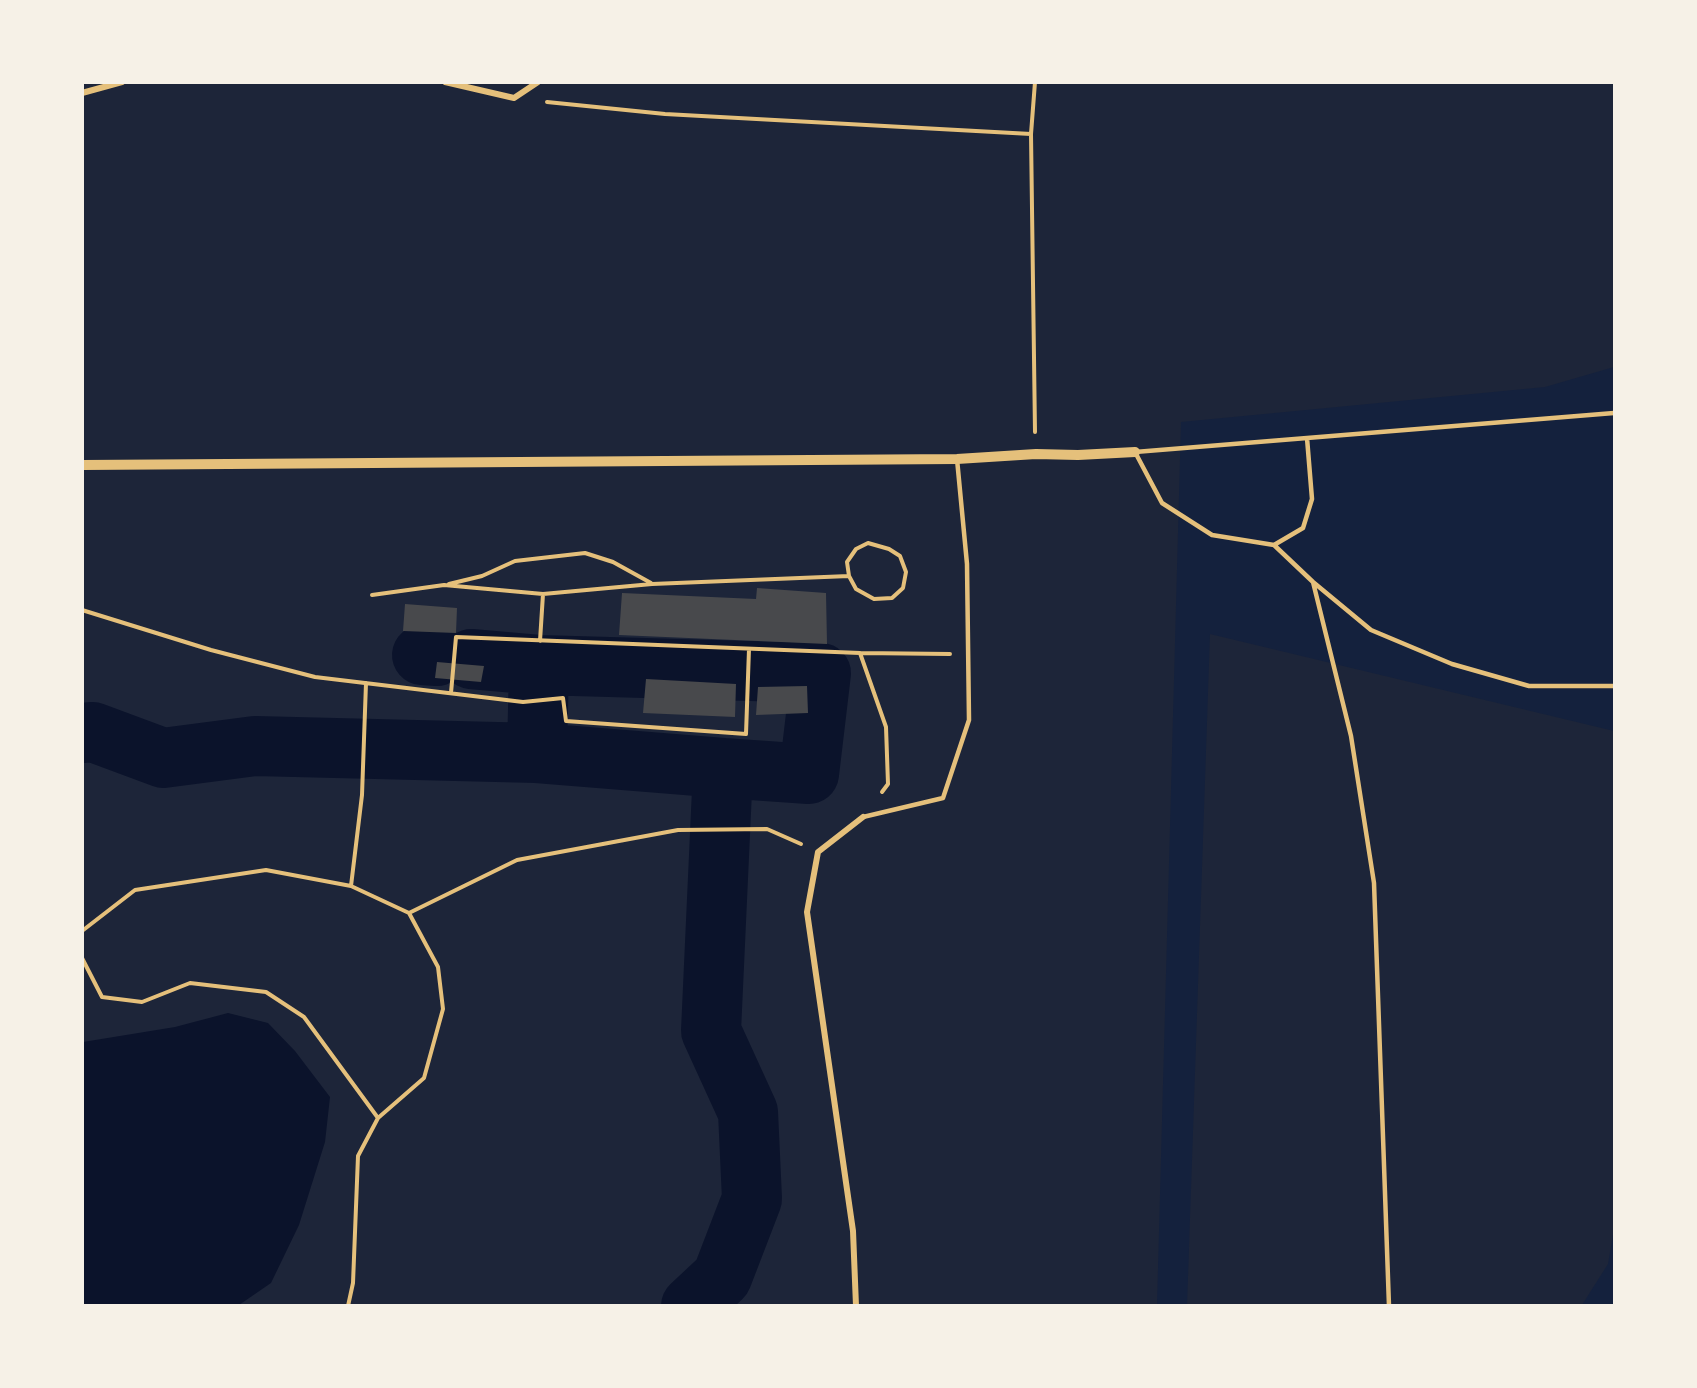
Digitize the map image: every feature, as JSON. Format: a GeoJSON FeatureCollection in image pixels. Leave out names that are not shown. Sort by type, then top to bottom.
{"type":"FeatureCollection","features":[{"type":"Feature","properties":{"kind":"street"},"geometry":{"type":"LineString","coordinates":[[82,93],[122,82]]}},
{"type":"Feature","properties":{"kind":"street"},"geometry":{"type":"LineString","coordinates":[[445,82],[514,98],[538,82]]}},
{"type":"Feature","properties":{"kind":"street"},"geometry":{"type":"LineString","coordinates":[[82,465],[957,459],[1035,454],[1078,455],[1136,452]]}},
{"type":"Feature","properties":{"kind":"street"},"geometry":{"type":"LineString","coordinates":[[856,1305],[853,1231],[807,912],[818,852],[863,817]]}},
{"type":"Feature","properties":{"kind":"lane"},"geometry":{"type":"LineString","coordinates":[[1614,413],[1136,452],[1162,503],[1212,535],[1274,544],[1313,582],[1371,630],[1452,664],[1529,686],[1614,686]]}},
{"type":"Feature","properties":{"kind":"lane"},"geometry":{"type":"LineString","coordinates":[[1274,544],[1303,528],[1312,499],[1307,438]]}},
{"type":"Feature","properties":{"kind":"lane"},"geometry":{"type":"LineString","coordinates":[[863,817],[943,798],[969,720],[967,564],[957,459]]}},
{"type":"Feature","properties":{"kind":"lane"},"geometry":{"type":"LineString","coordinates":[[1313,582],[1352,736],[1374,883],[1389,1305]]}},
{"type":"Feature","properties":{"kind":"path"},"geometry":{"type":"LineString","coordinates":[[1035,82],[1031,134],[1035,454]]}},
{"type":"Feature","properties":{"kind":"path"},"geometry":{"type":"LineString","coordinates":[[514,98],[665,114],[1031,134]]}},
{"type":"Feature","properties":{"kind":"path"},"geometry":{"type":"LineString","coordinates":[[868,543],[889,549],[900,556],[906,572],[903,588],[892,598],[874,599],[856,589],[849,576],[847,562],[856,549],[868,543]]}},
{"type":"Feature","properties":{"kind":"path"},"geometry":{"type":"LineString","coordinates":[[372,595],[444,585],[482,576],[515,561],[585,553],[613,562],[652,584]]}},
{"type":"Feature","properties":{"kind":"path"},"geometry":{"type":"LineString","coordinates":[[444,585],[543,594],[652,584],[849,576]]}},
{"type":"Feature","properties":{"kind":"path"},"geometry":{"type":"LineString","coordinates":[[540,641],[543,594]]}},
{"type":"Feature","properties":{"kind":"path"},"geometry":{"type":"LineString","coordinates":[[82,610],[211,650],[303,674],[366,684],[523,702],[562,698],[566,721],[746,734],[749,650]]}},
{"type":"Feature","properties":{"kind":"path"},"geometry":{"type":"LineString","coordinates":[[451,693],[456,637],[749,650],[968,655]]}},
{"type":"Feature","properties":{"kind":"path"},"geometry":{"type":"LineString","coordinates":[[860,653],[886,727],[888,784],[863,817]]}},
{"type":"Feature","properties":{"kind":"path"},"geometry":{"type":"LineString","coordinates":[[351,886],[362,795],[366,684]]}},
{"type":"Feature","properties":{"kind":"path"},"geometry":{"type":"LineString","coordinates":[[409,913],[517,860],[678,830],[767,829],[818,852]]}},
{"type":"Feature","properties":{"kind":"path"},"geometry":{"type":"LineString","coordinates":[[82,931],[135,890],[266,870],[351,886],[409,913],[438,967],[443,1008],[424,1078],[378,1118],[358,1156],[353,1283],[348,1305]]}},
{"type":"Feature","properties":{"kind":"path"},"geometry":{"type":"LineString","coordinates":[[82,958],[102,997],[142,1002],[190,983],[266,992],[304,1017],[378,1118]]}},
{"type":"Feature","properties":{"kind":"shaded area"},"geometry":{"type":"Polygon","coordinates":[[[82,83],[1614,83],[1614,367],[1545,387],[1181,422],[1157,1305],[83,1305],[82,83]]]}},
{"type":"Feature","properties":{"kind":"shaded area"},"geometry":{"type":"Polygon","coordinates":[[[1210,634],[1614,731],[1614,1229],[1608,1264],[1582,1305],[1187,1306],[1210,634]]]}},
{"type":"Feature","properties":{"kind":"shaded area"},"geometry":{"type":"Polygon","coordinates":[[[228,1013],[268,1023],[295,1051],[330,1097],[325,1142],[299,1225],[271,1283],[239,1305],[83,1305],[83,1042],[175,1027],[228,1013]]]}},
{"type":"Feature","properties":{"kind":"building"},"geometry":{"type":"Polygon","coordinates":[[[757,588],[826,593],[827,644],[619,635],[622,593],[756,599],[757,588]]]}},
{"type":"Feature","properties":{"kind":"building"},"geometry":{"type":"Polygon","coordinates":[[[405,604],[457,608],[456,633],[403,631],[405,604]]]}},
{"type":"Feature","properties":{"kind":"building"},"geometry":{"type":"Polygon","coordinates":[[[437,662],[484,666],[481,682],[435,678],[437,662]]]}},
{"type":"Feature","properties":{"kind":"building"},"geometry":{"type":"Polygon","coordinates":[[[646,679],[736,684],[735,717],[643,713],[646,679]]]}},
{"type":"Feature","properties":{"kind":"building"},"geometry":{"type":"Polygon","coordinates":[[[807,686],[808,713],[756,715],[758,687],[807,686]]]}},
{"type":"Feature","properties":{"kind":"waterway"},"geometry":{"type":"LineString","coordinates":[[422,655],[437,656]]}},
{"type":"Feature","properties":{"kind":"waterway"},"geometry":{"type":"LineString","coordinates":[[471,659],[539,665]]}},
{"type":"Feature","properties":{"kind":"waterway"},"geometry":{"type":"LineString","coordinates":[[537,753],[539,665],[821,673],[809,774],[723,768]]}},
{"type":"Feature","properties":{"kind":"waterway"},"geometry":{"type":"LineString","coordinates":[[82,733],[93,732],[163,758],[255,746],[537,753],[723,768],[711,1031],[748,1112],[752,1199],[722,1277],[691,1306]]}}]}
